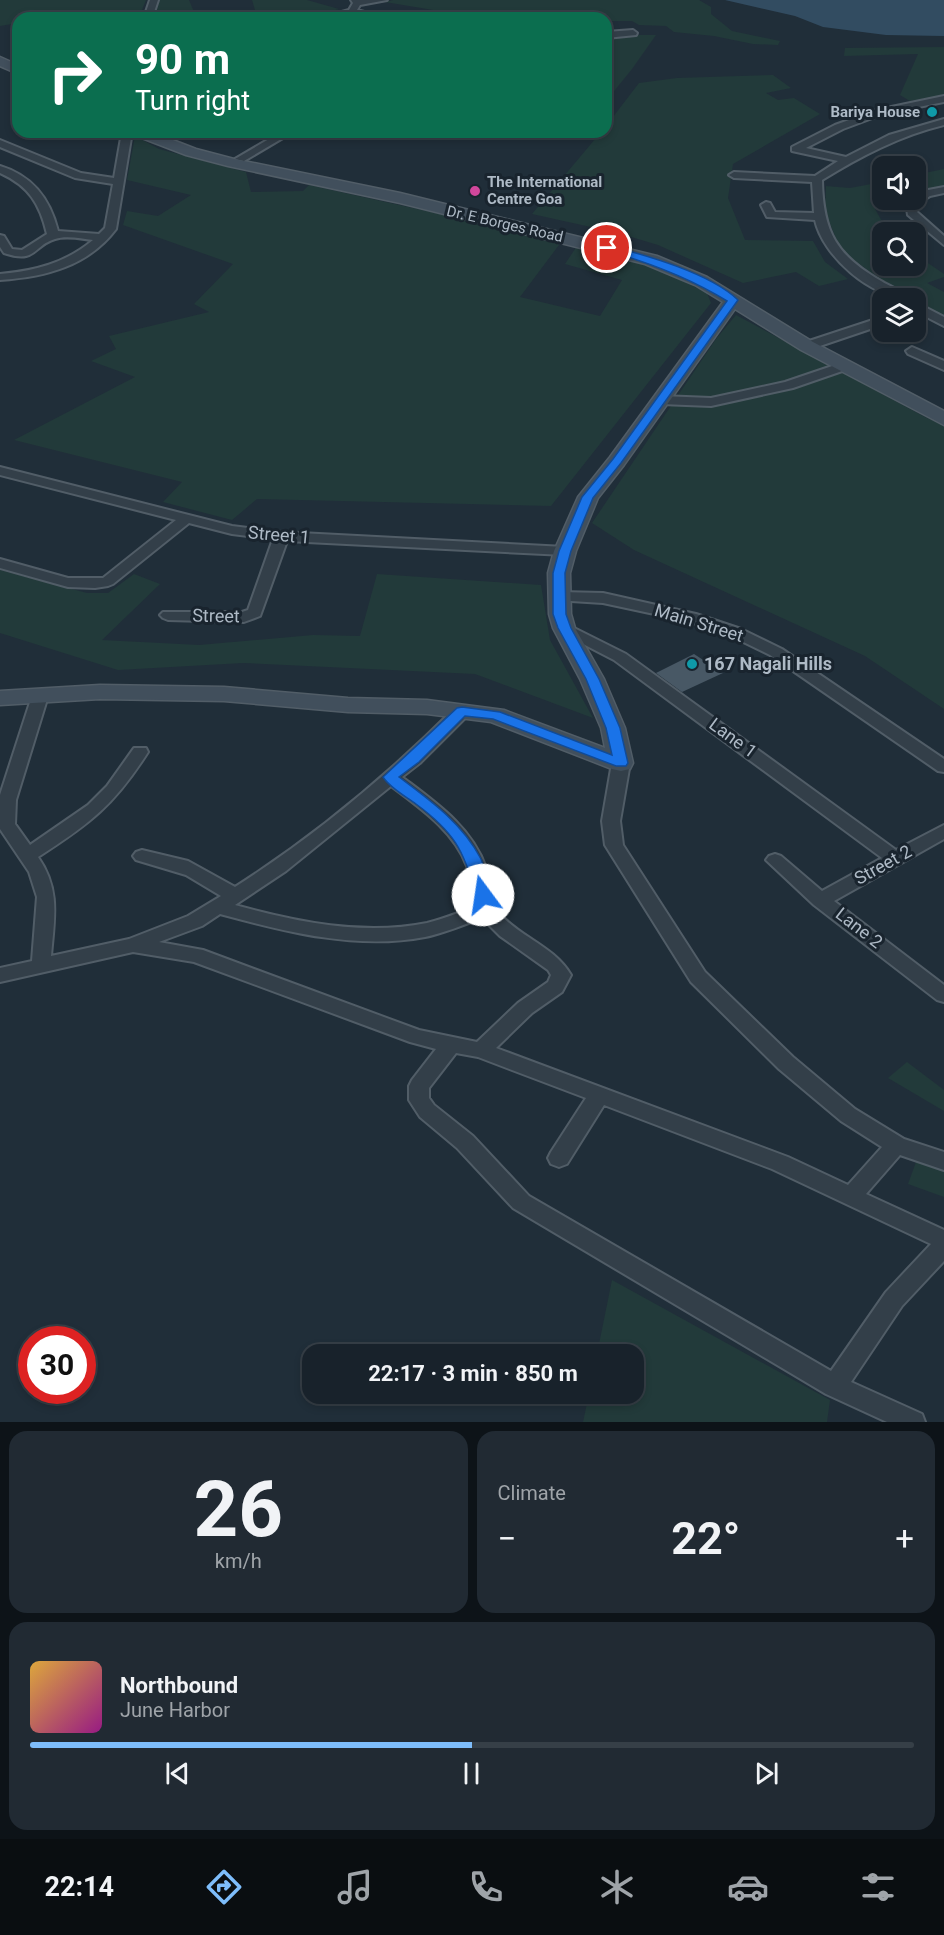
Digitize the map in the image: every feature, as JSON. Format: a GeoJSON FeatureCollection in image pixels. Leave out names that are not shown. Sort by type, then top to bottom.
{"type":"FeatureCollection","features":[{"type":"Feature","properties":{"kind":"main road","name":"Dr. E Borges Road"},"geometry":{"type":"LineString","coordinates":[[155,138],[191,152],[233,163],[400,198],[640,257],[701,281],[812,344],[944,411]]}},
{"type":"Feature","properties":{"kind":"main road","name":"Dr. E Borges Road"},"geometry":{"type":"LineString","coordinates":[[172,138],[240,159],[398,191],[616,243],[660,256],[711,277],[774,313],[844,366],[944,419]]}},
{"type":"Feature","properties":{"kind":"main road"},"geometry":{"type":"LineString","coordinates":[[621,763],[613,728],[592,679],[564,628],[560,614],[559,573],[565,551],[588,497],[733,300]]}},
{"type":"Feature","properties":{"kind":"main road"},"geometry":{"type":"LineString","coordinates":[[0,698],[100,692],[224,694],[462,711],[495,715],[621,763]]}},
{"type":"Feature","properties":{"kind":"street"},"geometry":{"type":"LineString","coordinates":[[338,12],[355,5],[383,0]]}},
{"type":"Feature","properties":{"kind":"street"},"geometry":{"type":"LineString","coordinates":[[355,5],[370,12]]}},
{"type":"Feature","properties":{"kind":"street"},"geometry":{"type":"LineString","coordinates":[[612,35],[633,33]]}},
{"type":"Feature","properties":{"kind":"street"},"geometry":{"type":"LineString","coordinates":[[846,160],[796,149],[838,127],[880,112],[944,99]]}},
{"type":"Feature","properties":{"kind":"street"},"geometry":{"type":"LineString","coordinates":[[929,102],[944,109]]}},
{"type":"Feature","properties":{"kind":"street"},"geometry":{"type":"LineString","coordinates":[[734,175],[817,179],[871,146],[910,129],[944,122]]}},
{"type":"Feature","properties":{"kind":"street"},"geometry":{"type":"LineString","coordinates":[[0,277],[45,271],[69,262],[104,238],[110,230],[126,138]]}},
{"type":"Feature","properties":{"kind":"street"},"geometry":{"type":"LineString","coordinates":[[240,159],[277,138]]}},
{"type":"Feature","properties":{"kind":"street"},"geometry":{"type":"LineString","coordinates":[[0,143],[79,176],[118,182]]}},
{"type":"Feature","properties":{"kind":"street"},"geometry":{"type":"LineString","coordinates":[[0,169],[33,187],[41,196],[48,211],[53,235]]}},
{"type":"Feature","properties":{"kind":"street"},"geometry":{"type":"LineString","coordinates":[[817,179],[820,217],[831,246],[852,266],[886,288]]}},
{"type":"Feature","properties":{"kind":"street"},"geometry":{"type":"LineString","coordinates":[[944,190],[927,193],[911,203],[910,207],[912,213],[944,242]]}},
{"type":"Feature","properties":{"kind":"street"},"geometry":{"type":"LineString","coordinates":[[766,205],[771,215],[820,217]]}},
{"type":"Feature","properties":{"kind":"street"},"geometry":{"type":"LineString","coordinates":[[0,238],[8,251],[24,254],[53,235],[104,238]]}},
{"type":"Feature","properties":{"kind":"street"},"geometry":{"type":"LineString","coordinates":[[926,313],[944,322]]}},
{"type":"Feature","properties":{"kind":"street"},"geometry":{"type":"LineString","coordinates":[[812,344],[872,324]]}},
{"type":"Feature","properties":{"kind":"street"},"geometry":{"type":"LineString","coordinates":[[912,351],[944,366]]}},
{"type":"Feature","properties":{"kind":"street"},"geometry":{"type":"LineString","coordinates":[[661,400],[711,402],[788,385],[844,366]]}},
{"type":"Feature","properties":{"kind":"street","name":"Street 1"},"geometry":{"type":"LineString","coordinates":[[0,471],[232,530],[281,536],[565,551]]}},
{"type":"Feature","properties":{"kind":"street"},"geometry":{"type":"LineString","coordinates":[[0,563],[81,586],[96,585],[108,581],[187,518]]}},
{"type":"Feature","properties":{"kind":"street","name":"Street"},"geometry":{"type":"LineString","coordinates":[[168,615],[244,617],[255,613],[281,536]]}},
{"type":"Feature","properties":{"kind":"street","name":"Main Street"},"geometry":{"type":"LineString","coordinates":[[560,597],[603,598],[691,617],[735,632],[776,652],[944,767]]}},
{"type":"Feature","properties":{"kind":"street","name":"Lane 1"},"geometry":{"type":"LineString","coordinates":[[564,628],[620,657],[896,858]]}},
{"type":"Feature","properties":{"kind":"street"},"geometry":{"type":"LineString","coordinates":[[40,696],[7,800],[6,824],[38,871],[46,897],[41,964]]}},
{"type":"Feature","properties":{"kind":"street"},"geometry":{"type":"LineString","coordinates":[[0,975],[133,945],[195,921],[280,867],[414,759],[462,711]]}},
{"type":"Feature","properties":{"kind":"street"},"geometry":{"type":"LineString","coordinates":[[27,855],[64,832],[90,812],[112,791],[141,752]]}},
{"type":"Feature","properties":{"kind":"street"},"geometry":{"type":"LineString","coordinates":[[621,763],[611,820],[614,845],[698,977],[786,1062],[848,1115],[896,1145],[944,1161]]}},
{"type":"Feature","properties":{"kind":"street"},"geometry":{"type":"LineString","coordinates":[[390,777],[438,813],[461,839],[475,861],[482,882],[486,910],[496,922],[555,965],[561,975],[555,987],[525,1008],[481,1050]]}},
{"type":"Feature","properties":{"kind":"street","name":"Street 2"},"geometry":{"type":"LineString","coordinates":[[822,900],[944,831]]}},
{"type":"Feature","properties":{"kind":"street"},"geometry":{"type":"LineString","coordinates":[[142,856],[168,860],[191,868],[228,902],[271,922],[339,934],[384,935],[426,929],[486,910]]}},
{"type":"Feature","properties":{"kind":"street","name":"Lane 2"},"geometry":{"type":"LineString","coordinates":[[775,860],[822,900],[943,993]]}},
{"type":"Feature","properties":{"kind":"street"},"geometry":{"type":"LineString","coordinates":[[133,945],[196,955],[417,1037],[481,1050],[780,1163],[944,1240]]}},
{"type":"Feature","properties":{"kind":"street"},"geometry":{"type":"LineString","coordinates":[[451,1044],[419,1086],[419,1100],[426,1111],[465,1142],[522,1202],[836,1386],[913,1422]]}},
{"type":"Feature","properties":{"kind":"street"},"geometry":{"type":"LineString","coordinates":[[559,1158],[600,1094]]}},
{"type":"Feature","properties":{"kind":"street"},"geometry":{"type":"LineString","coordinates":[[850,1197],[896,1145]]}},
{"type":"Feature","properties":{"kind":"street"},"geometry":{"type":"LineString","coordinates":[[836,1386],[894,1299],[944,1246]]}},
{"type":"Feature","properties":{"kind":"green space"},"geometry":{"type":"Polygon","coordinates":[[[0,0],[146,0],[141,12],[12,12],[12,24],[0,26],[0,0]]]}},
{"type":"Feature","properties":{"kind":"green space"},"geometry":{"type":"Polygon","coordinates":[[[160,0],[189,0],[194,12],[156,12],[160,0]]]}},
{"type":"Feature","properties":{"kind":"green space"},"geometry":{"type":"Polygon","coordinates":[[[252,0],[307,0],[339,9],[329,12],[238,12],[255,10],[252,0]]]}},
{"type":"Feature","properties":{"kind":"green space"},"geometry":{"type":"Polygon","coordinates":[[[393,0],[699,0],[711,7],[711,14],[732,31],[780,41],[778,45],[753,44],[714,36],[674,32],[666,26],[639,25],[632,21],[612,21],[612,12],[445,12],[385,2],[393,0]]]}},
{"type":"Feature","properties":{"kind":"green space"},"geometry":{"type":"Polygon","coordinates":[[[656,35],[612,94],[612,37],[656,35]]]}},
{"type":"Feature","properties":{"kind":"green space"},"geometry":{"type":"Polygon","coordinates":[[[944,47],[944,96],[910,101],[900,95],[918,54],[844,56],[845,48],[944,47]]]}},
{"type":"Feature","properties":{"kind":"green space"},"geometry":{"type":"Polygon","coordinates":[[[773,75],[791,88],[766,93],[778,100],[794,98],[820,114],[733,164],[728,198],[745,240],[813,241],[825,262],[848,279],[819,286],[796,272],[743,283],[658,245],[618,233],[532,214],[596,138],[612,138],[612,118],[639,83],[677,78],[773,75]]]}},
{"type":"Feature","properties":{"kind":"green space"},"geometry":{"type":"Polygon","coordinates":[[[135,138],[139,138],[159,149],[246,172],[251,192],[303,191],[309,185],[562,241],[520,297],[600,316],[622,280],[565,264],[579,243],[651,265],[707,293],[711,303],[551,506],[257,499],[232,520],[163,502],[182,482],[14,440],[135,377],[91,361],[116,349],[109,336],[209,312],[194,304],[233,264],[123,225],[127,211],[158,216],[191,195],[127,180],[135,138]]]}},
{"type":"Feature","properties":{"kind":"green space"},"geometry":{"type":"Polygon","coordinates":[[[944,169],[944,188],[926,194],[926,173],[944,169]]]}},
{"type":"Feature","properties":{"kind":"green space"},"geometry":{"type":"Polygon","coordinates":[[[872,184],[872,210],[876,210],[882,222],[872,222],[872,273],[841,251],[825,211],[826,186],[850,188],[872,184]]]}},
{"type":"Feature","properties":{"kind":"green space"},"geometry":{"type":"Polygon","coordinates":[[[926,262],[944,274],[944,277],[927,283],[944,292],[944,316],[926,306],[926,288],[890,286],[876,276],[926,276],[926,262]]]}},
{"type":"Feature","properties":{"kind":"green space"},"geometry":{"type":"Polygon","coordinates":[[[736,315],[925,417],[944,425],[944,709],[865,656],[634,550],[592,523],[716,339],[736,315]]]}},
{"type":"Feature","properties":{"kind":"green space"},"geometry":{"type":"Polygon","coordinates":[[[0,570],[87,593],[108,593],[134,574],[160,584],[102,640],[199,645],[313,635],[360,636],[377,574],[541,585],[550,640],[593,718],[475,674],[243,663],[118,670],[0,633],[0,570]]]}},
{"type":"Feature","properties":{"kind":"green space"},"geometry":{"type":"Polygon","coordinates":[[[907,1062],[944,1090],[944,1111],[888,1078],[907,1062]]]}},
{"type":"Feature","properties":{"kind":"green space"},"geometry":{"type":"Polygon","coordinates":[[[916,1162],[944,1171],[944,1197],[908,1184],[916,1162]]]}},
{"type":"Feature","properties":{"kind":"green space"},"geometry":{"type":"Polygon","coordinates":[[[612,1280],[830,1400],[827,1422],[583,1422],[587,1404],[644,1404],[644,1344],[599,1344],[612,1280]]]}},
{"type":"Feature","properties":{"kind":"water"},"geometry":{"type":"Polygon","coordinates":[[[725,0],[944,0],[944,36],[886,35],[823,27],[795,16],[725,0]]]}},
{"type":"Feature","properties":{"kind":"building","name":"167 Nagali Hills"},"geometry":{"type":"Polygon","coordinates":[[[694,654],[723,673],[682,692],[656,673],[694,654]]]}},
{"type":"Feature","properties":{"kind":"place","name":"Bariya House"},"geometry":{"type":"Point","coordinates":[932,112]}},
{"type":"Feature","properties":{"kind":"place","name":"The International Centre Goa"},"geometry":{"type":"Point","coordinates":[475,191]}},
{"type":"Feature","properties":{"kind":"place","name":"167 Nagali Hills"},"geometry":{"type":"Point","coordinates":[692,664]}},
{"type":"Feature","properties":{"kind":"route"},"geometry":{"type":"LineString","coordinates":[[483,895],[482,882],[475,861],[461,839],[438,813],[390,777],[414,759],[462,711],[495,715],[621,763],[613,728],[592,679],[564,628],[560,614],[559,573],[565,551],[588,497],[617,461],[733,300],[701,281],[651,260],[607,248]]}}]}
